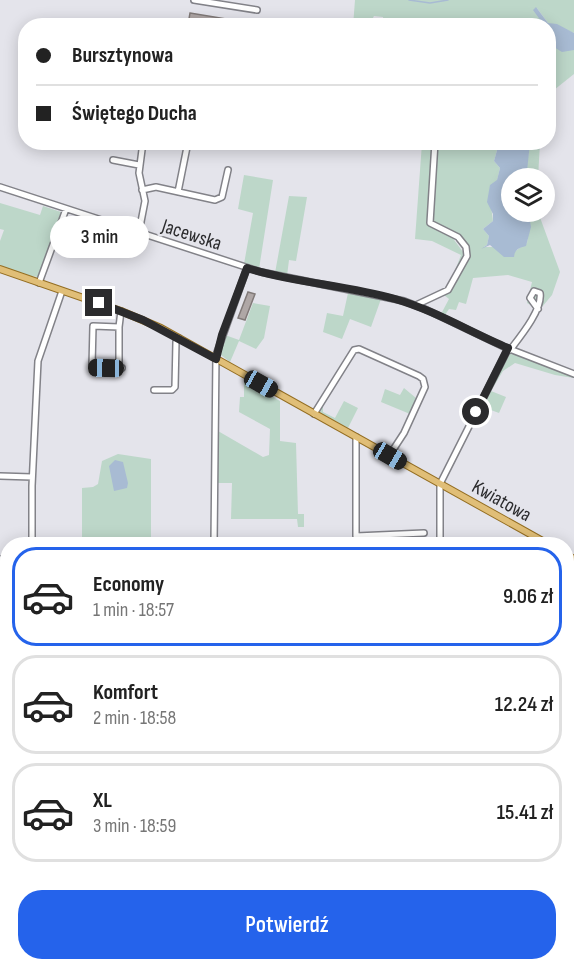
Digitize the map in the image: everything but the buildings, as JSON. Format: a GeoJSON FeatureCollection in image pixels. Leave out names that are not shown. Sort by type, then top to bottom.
{"type":"FeatureCollection","features":[{"type":"Feature","properties":{"kind":"main road","name":"Kwiatowa"},"geometry":{"type":"LineString","coordinates":[[0,269],[122,311],[179,338],[535,537]]}},
{"type":"Feature","properties":{"kind":"street"},"geometry":{"type":"LineString","coordinates":[[194,0],[257,10]]}},
{"type":"Feature","properties":{"kind":"street"},"geometry":{"type":"LineString","coordinates":[[139,232],[145,201],[139,165],[142,150]]}},
{"type":"Feature","properties":{"kind":"street"},"geometry":{"type":"LineString","coordinates":[[178,192],[186,150]]}},
{"type":"Feature","properties":{"kind":"street"},"geometry":{"type":"LineString","coordinates":[[416,305],[448,290],[467,256],[466,247],[458,237],[430,223],[435,150]]}},
{"type":"Feature","properties":{"kind":"street"},"geometry":{"type":"LineString","coordinates":[[113,160],[139,165]]}},
{"type":"Feature","properties":{"kind":"street"},"geometry":{"type":"LineString","coordinates":[[142,190],[156,187],[215,200],[220,199],[228,170]]}},
{"type":"Feature","properties":{"kind":"street","name":"Jacewska"},"geometry":{"type":"LineString","coordinates":[[0,187],[273,276],[383,296],[416,305],[509,349],[574,374]]}},
{"type":"Feature","properties":{"kind":"street"},"geometry":{"type":"LineString","coordinates":[[39,283],[66,209]]}},
{"type":"Feature","properties":{"kind":"street"},"geometry":{"type":"LineString","coordinates":[[214,537],[216,359],[222,335],[247,268]]}},
{"type":"Feature","properties":{"kind":"street"},"geometry":{"type":"LineString","coordinates":[[32,537],[32,477],[39,361],[62,291]]}},
{"type":"Feature","properties":{"kind":"street"},"geometry":{"type":"LineString","coordinates":[[440,537],[440,484],[509,349],[538,309]]}},
{"type":"Feature","properties":{"kind":"street"},"geometry":{"type":"LineString","coordinates":[[119,327],[93,326],[93,366],[121,368],[119,327],[122,311]]}},
{"type":"Feature","properties":{"kind":"street"},"geometry":{"type":"LineString","coordinates":[[154,390],[172,390],[175,387],[176,342],[179,338]]}},
{"type":"Feature","properties":{"kind":"street"},"geometry":{"type":"LineString","coordinates":[[314,414],[354,350],[358,349],[419,376],[423,379],[425,387],[404,433],[390,456]]}},
{"type":"Feature","properties":{"kind":"street"},"geometry":{"type":"LineString","coordinates":[[356,437],[354,443],[356,536],[424,533]]}},
{"type":"Feature","properties":{"kind":"street"},"geometry":{"type":"LineString","coordinates":[[0,477],[32,477]]}},
{"type":"Feature","properties":{"kind":"green space"},"geometry":{"type":"Polygon","coordinates":[[[355,0],[574,0],[574,33],[556,26],[556,18],[544,18],[536,7],[541,18],[383,18],[374,16],[373,18],[354,18],[355,0]]]}},
{"type":"Feature","properties":{"kind":"green space"},"geometry":{"type":"Polygon","coordinates":[[[556,46],[574,50],[574,74],[556,88],[556,46]]]}},
{"type":"Feature","properties":{"kind":"green space"},"geometry":{"type":"Polygon","coordinates":[[[421,150],[497,150],[494,161],[500,168],[491,206],[493,221],[483,229],[489,236],[487,245],[484,247],[494,247],[501,253],[514,257],[514,252],[527,243],[530,222],[542,222],[560,272],[552,295],[542,307],[536,308],[527,303],[532,282],[508,275],[473,278],[466,304],[459,302],[456,310],[449,309],[445,315],[441,314],[449,299],[444,295],[449,291],[468,256],[460,237],[433,222],[433,225],[449,233],[466,256],[448,289],[461,255],[432,241],[415,239],[421,150]]]}},
{"type":"Feature","properties":{"kind":"green space"},"geometry":{"type":"Polygon","coordinates":[[[529,150],[540,150],[539,168],[526,168],[529,150]]]}},
{"type":"Feature","properties":{"kind":"green space"},"geometry":{"type":"Polygon","coordinates":[[[244,175],[273,180],[259,269],[244,264],[253,213],[238,209],[244,175]]]}},
{"type":"Feature","properties":{"kind":"green space"},"geometry":{"type":"Polygon","coordinates":[[[289,196],[307,197],[296,261],[289,260],[287,276],[275,273],[289,196]]]}},
{"type":"Feature","properties":{"kind":"green space"},"geometry":{"type":"Polygon","coordinates":[[[0,203],[40,215],[43,206],[61,212],[38,277],[25,275],[0,265],[0,241],[4,230],[0,229],[0,203]]]}},
{"type":"Feature","properties":{"kind":"green space"},"geometry":{"type":"Polygon","coordinates":[[[348,293],[381,299],[371,327],[350,319],[342,339],[323,332],[327,313],[343,316],[348,293]]]}},
{"type":"Feature","properties":{"kind":"green space"},"geometry":{"type":"Polygon","coordinates":[[[253,303],[270,306],[264,338],[256,349],[239,341],[230,362],[221,355],[225,335],[239,340],[253,303]]]}},
{"type":"Feature","properties":{"kind":"green space"},"geometry":{"type":"Polygon","coordinates":[[[510,354],[519,355],[574,376],[574,378],[515,363],[503,371],[491,391],[506,397],[499,413],[480,406],[510,354]]]}},
{"type":"Feature","properties":{"kind":"green space"},"geometry":{"type":"Polygon","coordinates":[[[244,380],[280,401],[280,441],[296,443],[298,514],[304,514],[304,527],[298,527],[297,519],[231,519],[232,483],[218,483],[218,431],[263,457],[269,455],[270,429],[239,412],[240,397],[244,397],[244,380]]]}},
{"type":"Feature","properties":{"kind":"green space"},"geometry":{"type":"Polygon","coordinates":[[[404,388],[416,398],[410,414],[381,402],[385,389],[400,395],[404,388]]]}},
{"type":"Feature","properties":{"kind":"green space"},"geometry":{"type":"Polygon","coordinates":[[[344,401],[358,408],[348,428],[319,412],[323,405],[323,412],[335,418],[344,401]]]}},
{"type":"Feature","properties":{"kind":"green space"},"geometry":{"type":"Polygon","coordinates":[[[118,454],[151,459],[151,537],[82,537],[82,488],[98,484],[102,461],[118,454]]]}},
{"type":"Feature","properties":{"kind":"water"},"geometry":{"type":"Polygon","coordinates":[[[536,7],[544,18],[539,18],[533,10],[536,7]]]}},
{"type":"Feature","properties":{"kind":"water"},"geometry":{"type":"Polygon","coordinates":[[[556,24],[574,33],[574,50],[562,52],[556,48],[556,24]]]}},
{"type":"Feature","properties":{"kind":"water"},"geometry":{"type":"Polygon","coordinates":[[[497,150],[529,150],[527,168],[501,168],[501,222],[530,222],[531,227],[526,246],[518,249],[514,257],[504,257],[490,245],[481,249],[487,245],[489,236],[483,229],[493,221],[493,214],[487,202],[490,185],[497,180],[500,168],[494,161],[497,150]]]}},
{"type":"Feature","properties":{"kind":"water"},"geometry":{"type":"Polygon","coordinates":[[[115,460],[123,462],[128,483],[127,488],[114,491],[109,466],[115,460]]]}},
{"type":"Feature","properties":{"kind":"waterway"},"geometry":{"type":"LineString","coordinates":[[409,0],[430,3],[448,0]]}},
{"type":"Feature","properties":{"kind":"route"},"geometry":{"type":"LineString","coordinates":[[99,303],[161,328],[216,359],[222,335],[247,268],[273,276],[393,298],[420,307],[508,348],[476,412]]}}]}
